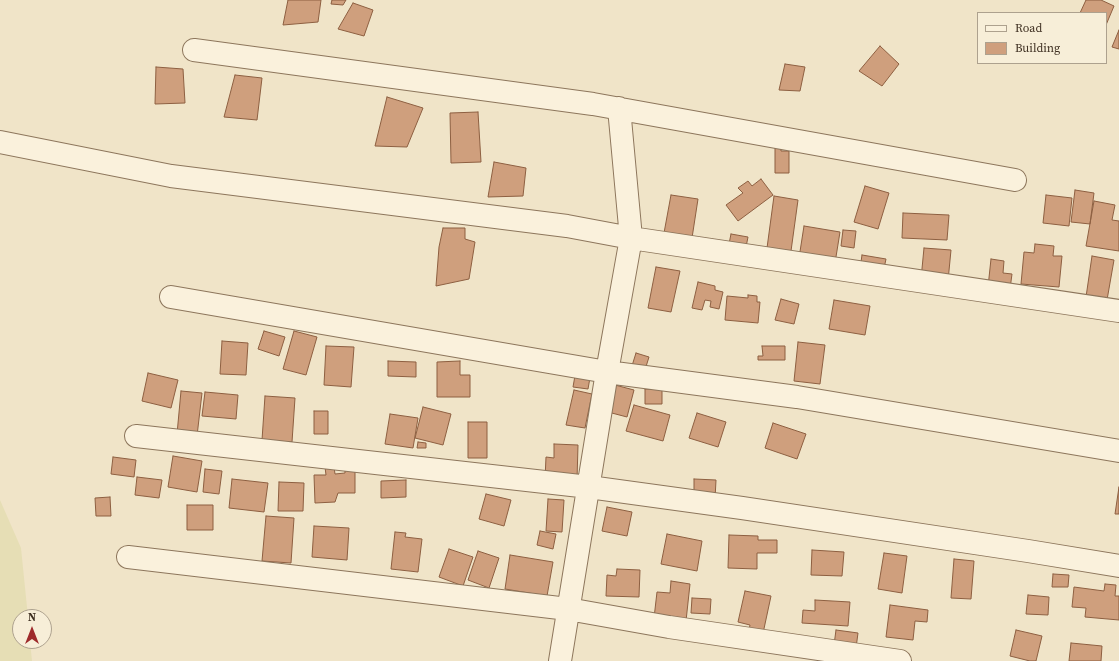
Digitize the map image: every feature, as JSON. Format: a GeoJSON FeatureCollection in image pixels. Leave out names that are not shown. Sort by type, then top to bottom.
{"type":"FeatureCollection","features":[{"type":"Feature","properties":{"kind":"street"},"geometry":{"type":"LineString","coordinates":[[194,50],[619,108],[1015,180]]}},
{"type":"Feature","properties":{"kind":"street"},"geometry":{"type":"LineString","coordinates":[[560,661],[607,372],[631,238],[619,108]]}},
{"type":"Feature","properties":{"kind":"street"},"geometry":{"type":"LineString","coordinates":[[0,142],[171,176],[567,226],[631,238],[1119,311]]}},
{"type":"Feature","properties":{"kind":"street"},"geometry":{"type":"LineString","coordinates":[[171,297],[607,372],[797,397],[1119,451]]}},
{"type":"Feature","properties":{"kind":"street"},"geometry":{"type":"LineString","coordinates":[[136,436],[589,487],[750,509],[1119,566]]}},
{"type":"Feature","properties":{"kind":"street"},"geometry":{"type":"LineString","coordinates":[[128,557],[568,609],[677,628],[900,661]]}},
{"type":"Feature","properties":{"kind":"shaded area"},"geometry":{"type":"Polygon","coordinates":[[[0,500],[21,548],[27,609],[12,609],[12,649],[31,649],[32,661],[0,661],[0,500]]]}},
{"type":"Feature","properties":{"kind":"building"},"geometry":{"type":"Polygon","coordinates":[[[288,0],[321,0],[318,22],[283,25],[288,0]]]}},
{"type":"Feature","properties":{"kind":"building"},"geometry":{"type":"Polygon","coordinates":[[[332,0],[346,0],[343,5],[331,4],[332,0]]]}},
{"type":"Feature","properties":{"kind":"building"},"geometry":{"type":"Polygon","coordinates":[[[1086,0],[1101,0],[1114,6],[1107,23],[1107,12],[1080,12],[1086,0]]]}},
{"type":"Feature","properties":{"kind":"building"},"geometry":{"type":"Polygon","coordinates":[[[353,3],[373,10],[364,36],[338,29],[353,3]]]}},
{"type":"Feature","properties":{"kind":"building"},"geometry":{"type":"Polygon","coordinates":[[[1119,30],[1119,49],[1112,47],[1119,30]]]}},
{"type":"Feature","properties":{"kind":"building"},"geometry":{"type":"Polygon","coordinates":[[[880,46],[899,64],[882,86],[859,71],[880,46]]]}},
{"type":"Feature","properties":{"kind":"building"},"geometry":{"type":"Polygon","coordinates":[[[785,64],[805,67],[800,91],[779,90],[785,64]]]}},
{"type":"Feature","properties":{"kind":"building"},"geometry":{"type":"Polygon","coordinates":[[[156,67],[183,69],[185,103],[155,104],[156,67]]]}},
{"type":"Feature","properties":{"kind":"building"},"geometry":{"type":"Polygon","coordinates":[[[235,75],[262,78],[257,120],[224,117],[235,75]]]}},
{"type":"Feature","properties":{"kind":"building"},"geometry":{"type":"Polygon","coordinates":[[[387,97],[423,108],[407,147],[375,146],[387,97]]]}},
{"type":"Feature","properties":{"kind":"building"},"geometry":{"type":"Polygon","coordinates":[[[478,112],[481,162],[451,163],[450,113],[478,112]]]}},
{"type":"Feature","properties":{"kind":"building"},"geometry":{"type":"Polygon","coordinates":[[[775,147],[781,147],[781,151],[789,151],[789,173],[775,173],[775,147]]]}},
{"type":"Feature","properties":{"kind":"building"},"geometry":{"type":"Polygon","coordinates":[[[494,162],[526,168],[523,196],[488,197],[494,162]]]}},
{"type":"Feature","properties":{"kind":"building"},"geometry":{"type":"Polygon","coordinates":[[[761,179],[773,195],[738,221],[726,205],[743,193],[738,188],[748,181],[752,186],[761,179]]]}},
{"type":"Feature","properties":{"kind":"building"},"geometry":{"type":"Polygon","coordinates":[[[865,186],[889,193],[878,229],[854,222],[865,186]]]}},
{"type":"Feature","properties":{"kind":"building"},"geometry":{"type":"Polygon","coordinates":[[[1075,190],[1094,193],[1090,224],[1071,222],[1075,190]]]}},
{"type":"Feature","properties":{"kind":"building"},"geometry":{"type":"Polygon","coordinates":[[[671,195],[698,199],[692,238],[664,233],[671,195]]]}},
{"type":"Feature","properties":{"kind":"building"},"geometry":{"type":"Polygon","coordinates":[[[1046,195],[1072,198],[1069,226],[1043,223],[1046,195]]]}},
{"type":"Feature","properties":{"kind":"building"},"geometry":{"type":"Polygon","coordinates":[[[774,196],[798,200],[791,251],[767,248],[774,196]]]}},
{"type":"Feature","properties":{"kind":"building"},"geometry":{"type":"Polygon","coordinates":[[[1094,201],[1115,205],[1112,220],[1119,221],[1119,251],[1086,246],[1094,201]]]}},
{"type":"Feature","properties":{"kind":"building"},"geometry":{"type":"Polygon","coordinates":[[[903,213],[949,215],[947,240],[902,238],[903,213]]]}},
{"type":"Feature","properties":{"kind":"building"},"geometry":{"type":"Polygon","coordinates":[[[804,226],[840,232],[835,263],[799,258],[804,226]]]}},
{"type":"Feature","properties":{"kind":"building"},"geometry":{"type":"Polygon","coordinates":[[[443,228],[465,228],[465,239],[475,242],[469,279],[436,286],[439,247],[443,228]]]}},
{"type":"Feature","properties":{"kind":"building"},"geometry":{"type":"Polygon","coordinates":[[[843,230],[856,231],[854,248],[841,246],[843,230]]]}},
{"type":"Feature","properties":{"kind":"building"},"geometry":{"type":"Polygon","coordinates":[[[731,234],[748,237],[745,252],[728,249],[731,234]]]}},
{"type":"Feature","properties":{"kind":"building"},"geometry":{"type":"Polygon","coordinates":[[[1035,244],[1054,246],[1053,256],[1062,256],[1059,287],[1021,284],[1024,252],[1034,253],[1035,244]]]}},
{"type":"Feature","properties":{"kind":"building"},"geometry":{"type":"Polygon","coordinates":[[[924,248],[951,250],[948,281],[921,279],[924,248]]]}},
{"type":"Feature","properties":{"kind":"building"},"geometry":{"type":"Polygon","coordinates":[[[862,255],[886,259],[883,273],[860,269],[862,255]]]}},
{"type":"Feature","properties":{"kind":"building"},"geometry":{"type":"Polygon","coordinates":[[[1092,256],[1114,260],[1107,300],[1086,297],[1092,256]]]}},
{"type":"Feature","properties":{"kind":"building"},"geometry":{"type":"Polygon","coordinates":[[[991,259],[1004,261],[1003,273],[1012,274],[1010,289],[988,287],[991,259]]]}},
{"type":"Feature","properties":{"kind":"building"},"geometry":{"type":"Polygon","coordinates":[[[656,267],[680,271],[671,312],[648,308],[656,267]]]}},
{"type":"Feature","properties":{"kind":"building"},"geometry":{"type":"Polygon","coordinates":[[[698,282],[715,286],[715,290],[723,292],[719,309],[710,307],[711,301],[705,300],[702,310],[692,308],[698,282]]]}},
{"type":"Feature","properties":{"kind":"building"},"geometry":{"type":"Polygon","coordinates":[[[748,295],[757,296],[757,302],[760,302],[758,323],[725,320],[727,296],[748,298],[748,295]]]}},
{"type":"Feature","properties":{"kind":"building"},"geometry":{"type":"Polygon","coordinates":[[[781,299],[799,304],[794,324],[775,320],[781,299]]]}},
{"type":"Feature","properties":{"kind":"building"},"geometry":{"type":"Polygon","coordinates":[[[834,300],[870,306],[865,335],[829,329],[834,300]]]}},
{"type":"Feature","properties":{"kind":"building"},"geometry":{"type":"Polygon","coordinates":[[[264,331],[285,337],[279,356],[258,349],[264,331]]]}},
{"type":"Feature","properties":{"kind":"building"},"geometry":{"type":"Polygon","coordinates":[[[294,331],[317,337],[306,375],[283,369],[294,331]]]}},
{"type":"Feature","properties":{"kind":"building"},"geometry":{"type":"Polygon","coordinates":[[[222,341],[248,343],[246,375],[220,374],[222,341]]]}},
{"type":"Feature","properties":{"kind":"building"},"geometry":{"type":"Polygon","coordinates":[[[798,342],[825,345],[820,384],[794,381],[798,342]]]}},
{"type":"Feature","properties":{"kind":"building"},"geometry":{"type":"Polygon","coordinates":[[[326,346],[354,347],[351,387],[324,385],[326,346]]]}},
{"type":"Feature","properties":{"kind":"building"},"geometry":{"type":"Polygon","coordinates":[[[762,346],[785,346],[785,360],[758,360],[758,356],[763,356],[762,346]]]}},
{"type":"Feature","properties":{"kind":"building"},"geometry":{"type":"Polygon","coordinates":[[[636,353],[649,357],[644,373],[631,369],[636,353]]]}},
{"type":"Feature","properties":{"kind":"building"},"geometry":{"type":"Polygon","coordinates":[[[388,361],[416,362],[416,377],[388,376],[388,361]]]}},
{"type":"Feature","properties":{"kind":"building"},"geometry":{"type":"Polygon","coordinates":[[[460,361],[460,375],[470,375],[470,397],[437,397],[437,362],[460,361]]]}},
{"type":"Feature","properties":{"kind":"building"},"geometry":{"type":"Polygon","coordinates":[[[576,370],[591,372],[588,389],[573,387],[576,370]]]}},
{"type":"Feature","properties":{"kind":"building"},"geometry":{"type":"Polygon","coordinates":[[[148,373],[178,380],[171,408],[142,401],[148,373]]]}},
{"type":"Feature","properties":{"kind":"building"},"geometry":{"type":"Polygon","coordinates":[[[615,385],[634,390],[627,417],[608,412],[615,385]]]}},
{"type":"Feature","properties":{"kind":"building"},"geometry":{"type":"Polygon","coordinates":[[[645,389],[662,389],[662,404],[645,404],[645,389]]]}},
{"type":"Feature","properties":{"kind":"building"},"geometry":{"type":"Polygon","coordinates":[[[574,390],[592,394],[585,428],[566,425],[574,390]]]}},
{"type":"Feature","properties":{"kind":"building"},"geometry":{"type":"Polygon","coordinates":[[[181,391],[202,393],[197,436],[177,434],[181,391]]]}},
{"type":"Feature","properties":{"kind":"building"},"geometry":{"type":"Polygon","coordinates":[[[205,392],[238,395],[236,419],[202,416],[205,392]]]}},
{"type":"Feature","properties":{"kind":"building"},"geometry":{"type":"Polygon","coordinates":[[[265,396],[295,398],[292,442],[262,440],[265,396]]]}},
{"type":"Feature","properties":{"kind":"building"},"geometry":{"type":"Polygon","coordinates":[[[634,405],[670,415],[663,441],[626,431],[634,405]]]}},
{"type":"Feature","properties":{"kind":"building"},"geometry":{"type":"Polygon","coordinates":[[[423,407],[451,414],[443,445],[415,438],[423,407]]]}},
{"type":"Feature","properties":{"kind":"building"},"geometry":{"type":"Polygon","coordinates":[[[314,411],[328,411],[328,434],[314,434],[314,411]]]}},
{"type":"Feature","properties":{"kind":"building"},"geometry":{"type":"Polygon","coordinates":[[[697,413],[726,422],[718,447],[689,438],[697,413]]]}},
{"type":"Feature","properties":{"kind":"building"},"geometry":{"type":"Polygon","coordinates":[[[390,414],[418,418],[413,448],[385,444],[390,414]]]}},
{"type":"Feature","properties":{"kind":"building"},"geometry":{"type":"Polygon","coordinates":[[[468,422],[487,422],[487,458],[468,458],[468,422]]]}},
{"type":"Feature","properties":{"kind":"building"},"geometry":{"type":"Polygon","coordinates":[[[773,423],[806,434],[797,459],[765,448],[773,423]]]}},
{"type":"Feature","properties":{"kind":"building"},"geometry":{"type":"Polygon","coordinates":[[[418,442],[426,443],[426,448],[417,448],[418,442]]]}},
{"type":"Feature","properties":{"kind":"building"},"geometry":{"type":"Polygon","coordinates":[[[554,444],[578,445],[577,480],[545,479],[546,457],[554,458],[554,444]]]}},
{"type":"Feature","properties":{"kind":"building"},"geometry":{"type":"Polygon","coordinates":[[[173,456],[202,461],[197,492],[168,487],[173,456]]]}},
{"type":"Feature","properties":{"kind":"building"},"geometry":{"type":"Polygon","coordinates":[[[113,457],[136,460],[134,477],[111,474],[113,457]]]}},
{"type":"Feature","properties":{"kind":"building"},"geometry":{"type":"Polygon","coordinates":[[[325,467],[334,467],[335,474],[345,473],[345,468],[355,467],[355,493],[338,493],[335,502],[315,503],[314,475],[326,475],[325,467]]]}},
{"type":"Feature","properties":{"kind":"building"},"geometry":{"type":"Polygon","coordinates":[[[205,469],[222,471],[219,494],[203,492],[205,469]]]}},
{"type":"Feature","properties":{"kind":"building"},"geometry":{"type":"Polygon","coordinates":[[[137,477],[162,480],[159,498],[135,495],[137,477]]]}},
{"type":"Feature","properties":{"kind":"building"},"geometry":{"type":"Polygon","coordinates":[[[232,479],[268,483],[264,512],[229,508],[232,479]]]}},
{"type":"Feature","properties":{"kind":"building"},"geometry":{"type":"Polygon","coordinates":[[[694,479],[716,480],[715,499],[694,499],[694,479]]]}},
{"type":"Feature","properties":{"kind":"building"},"geometry":{"type":"Polygon","coordinates":[[[406,480],[406,497],[381,498],[381,481],[406,480]]]}},
{"type":"Feature","properties":{"kind":"building"},"geometry":{"type":"Polygon","coordinates":[[[279,482],[304,483],[303,511],[278,511],[279,482]]]}},
{"type":"Feature","properties":{"kind":"building"},"geometry":{"type":"Polygon","coordinates":[[[1119,487],[1119,514],[1115,514],[1119,487]]]}},
{"type":"Feature","properties":{"kind":"building"},"geometry":{"type":"Polygon","coordinates":[[[486,494],[511,500],[504,526],[479,519],[486,494]]]}},
{"type":"Feature","properties":{"kind":"building"},"geometry":{"type":"Polygon","coordinates":[[[110,497],[111,516],[96,516],[95,498],[110,497]]]}},
{"type":"Feature","properties":{"kind":"building"},"geometry":{"type":"Polygon","coordinates":[[[548,499],[564,500],[562,532],[546,531],[548,499]]]}},
{"type":"Feature","properties":{"kind":"building"},"geometry":{"type":"Polygon","coordinates":[[[187,505],[213,505],[213,530],[187,530],[187,505]]]}},
{"type":"Feature","properties":{"kind":"building"},"geometry":{"type":"Polygon","coordinates":[[[607,507],[632,512],[627,536],[602,531],[607,507]]]}},
{"type":"Feature","properties":{"kind":"building"},"geometry":{"type":"Polygon","coordinates":[[[266,516],[294,518],[291,563],[262,561],[266,516]]]}},
{"type":"Feature","properties":{"kind":"building"},"geometry":{"type":"Polygon","coordinates":[[[314,526],[349,528],[347,560],[312,557],[314,526]]]}},
{"type":"Feature","properties":{"kind":"building"},"geometry":{"type":"Polygon","coordinates":[[[540,531],[556,534],[553,549],[537,545],[540,531]]]}},
{"type":"Feature","properties":{"kind":"building"},"geometry":{"type":"Polygon","coordinates":[[[395,532],[406,533],[405,537],[422,539],[418,572],[391,569],[395,532]]]}},
{"type":"Feature","properties":{"kind":"building"},"geometry":{"type":"Polygon","coordinates":[[[667,534],[702,541],[697,571],[661,564],[667,534]]]}},
{"type":"Feature","properties":{"kind":"building"},"geometry":{"type":"Polygon","coordinates":[[[729,535],[758,536],[758,540],[777,540],[777,553],[757,553],[757,569],[728,568],[729,535]]]}},
{"type":"Feature","properties":{"kind":"building"},"geometry":{"type":"Polygon","coordinates":[[[449,549],[473,557],[463,586],[439,577],[449,549]]]}},
{"type":"Feature","properties":{"kind":"building"},"geometry":{"type":"Polygon","coordinates":[[[812,550],[844,552],[842,576],[811,575],[812,550]]]}},
{"type":"Feature","properties":{"kind":"building"},"geometry":{"type":"Polygon","coordinates":[[[478,551],[499,558],[489,588],[468,580],[478,551]]]}},
{"type":"Feature","properties":{"kind":"building"},"geometry":{"type":"Polygon","coordinates":[[[884,553],[907,556],[902,593],[878,589],[884,553]]]}},
{"type":"Feature","properties":{"kind":"building"},"geometry":{"type":"Polygon","coordinates":[[[510,555],[553,562],[547,596],[505,589],[510,555]]]}},
{"type":"Feature","properties":{"kind":"building"},"geometry":{"type":"Polygon","coordinates":[[[954,559],[974,561],[971,599],[951,598],[954,559]]]}},
{"type":"Feature","properties":{"kind":"building"},"geometry":{"type":"Polygon","coordinates":[[[617,569],[640,570],[639,597],[606,596],[607,575],[616,576],[617,569]]]}},
{"type":"Feature","properties":{"kind":"building"},"geometry":{"type":"Polygon","coordinates":[[[1053,574],[1069,575],[1068,587],[1052,587],[1053,574]]]}},
{"type":"Feature","properties":{"kind":"building"},"geometry":{"type":"Polygon","coordinates":[[[671,581],[690,584],[686,621],[654,618],[657,592],[670,593],[671,581]]]}},
{"type":"Feature","properties":{"kind":"building"},"geometry":{"type":"Polygon","coordinates":[[[1105,584],[1116,585],[1115,596],[1119,596],[1119,620],[1085,617],[1086,608],[1072,607],[1074,587],[1104,591],[1105,584]]]}},
{"type":"Feature","properties":{"kind":"building"},"geometry":{"type":"Polygon","coordinates":[[[745,591],[771,596],[762,638],[748,635],[750,625],[738,622],[745,591]]]}},
{"type":"Feature","properties":{"kind":"building"},"geometry":{"type":"Polygon","coordinates":[[[1028,595],[1049,597],[1048,615],[1026,614],[1028,595]]]}},
{"type":"Feature","properties":{"kind":"building"},"geometry":{"type":"Polygon","coordinates":[[[692,598],[711,599],[710,614],[691,613],[692,598]]]}},
{"type":"Feature","properties":{"kind":"building"},"geometry":{"type":"Polygon","coordinates":[[[815,600],[850,602],[848,626],[802,623],[803,610],[815,611],[815,600]]]}},
{"type":"Feature","properties":{"kind":"building"},"geometry":{"type":"Polygon","coordinates":[[[890,605],[928,610],[927,622],[915,621],[913,640],[886,637],[890,605]]]}},
{"type":"Feature","properties":{"kind":"building"},"geometry":{"type":"Polygon","coordinates":[[[836,630],[858,633],[856,648],[834,645],[836,630]]]}},
{"type":"Feature","properties":{"kind":"building"},"geometry":{"type":"Polygon","coordinates":[[[1016,630],[1042,636],[1036,661],[1010,656],[1016,630]]]}},
{"type":"Feature","properties":{"kind":"building"},"geometry":{"type":"Polygon","coordinates":[[[1071,643],[1102,646],[1101,661],[1069,661],[1071,643]]]}}]}
